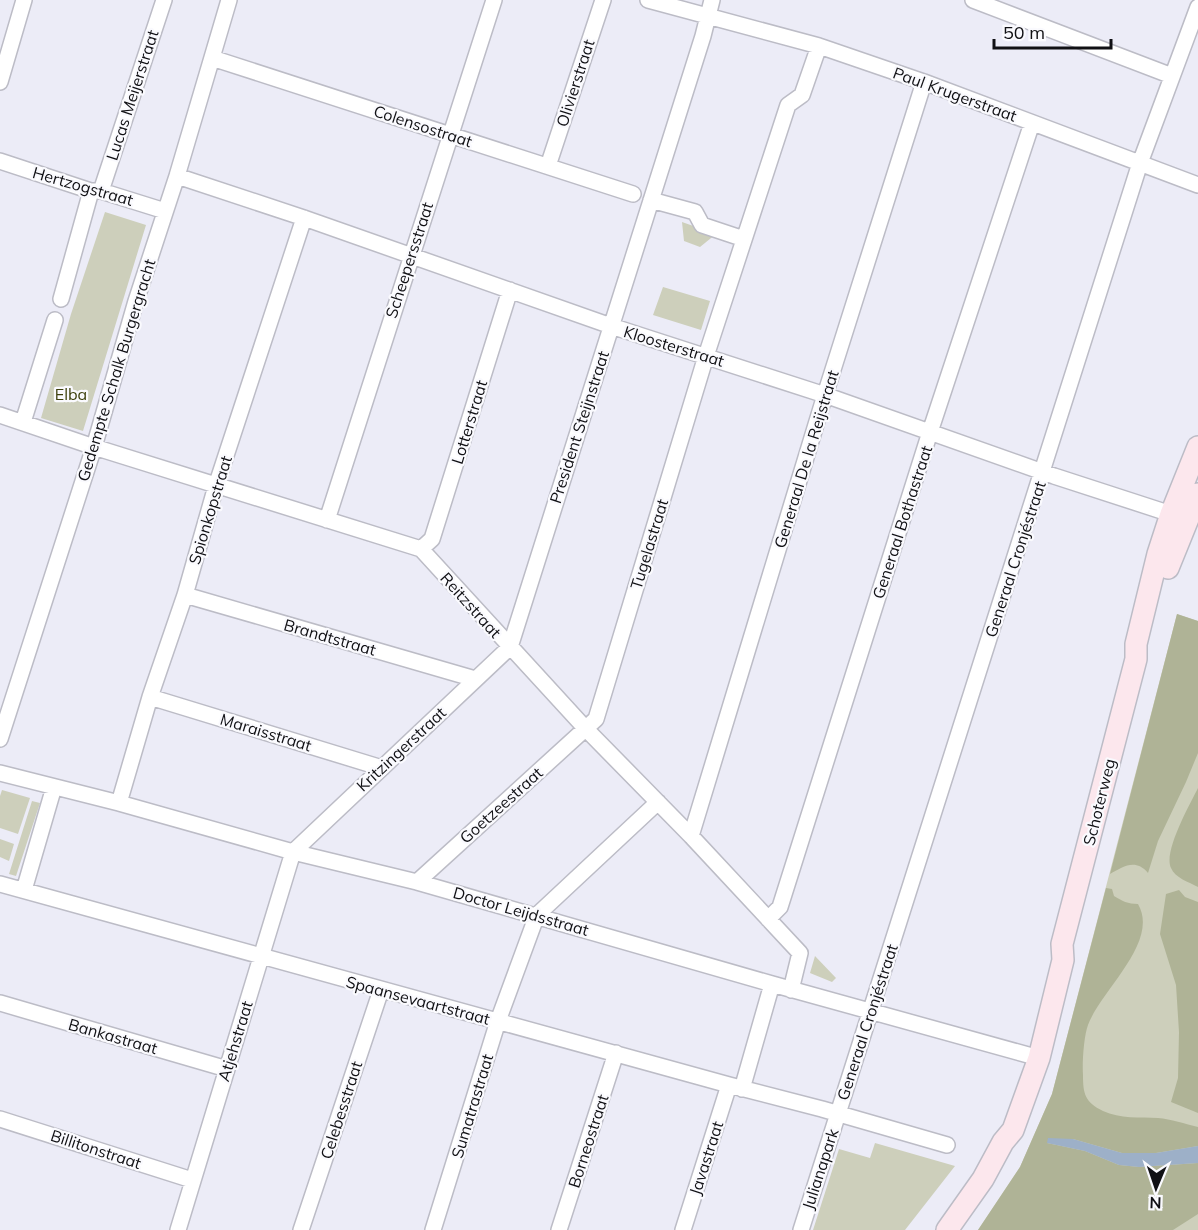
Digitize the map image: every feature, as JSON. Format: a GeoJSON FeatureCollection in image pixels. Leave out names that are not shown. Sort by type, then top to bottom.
{"type":"FeatureCollection","features":[{"type":"Feature","properties":{"kind":"main road","name":"Schoterweg"},"geometry":{"type":"LineString","coordinates":[[1186,518],[1198,447]]}},
{"type":"Feature","properties":{"kind":"main road","name":"Schoterweg"},"geometry":{"type":"LineString","coordinates":[[947,1230],[983,1179],[1003,1142],[1013,1131],[1063,960],[1062,944],[1136,659],[1136,644],[1158,554],[1186,518],[1198,494]]}},
{"type":"Feature","properties":{"kind":"street"},"geometry":{"type":"LineString","coordinates":[[0,82],[24,0]]}},
{"type":"Feature","properties":{"kind":"street","name":"Lucas Meijerstraat"},"geometry":{"type":"LineString","coordinates":[[61,299],[96,191],[164,0]]}},
{"type":"Feature","properties":{"kind":"street","name":"Gedempte Schalk Burgergracht"},"geometry":{"type":"LineString","coordinates":[[0,739],[94,447],[136,301],[177,176],[229,0]]}},
{"type":"Feature","properties":{"kind":"street","name":"Scheepersstraat"},"geometry":{"type":"LineString","coordinates":[[327,520],[494,0]]}},
{"type":"Feature","properties":{"kind":"street","name":"Olivierstraat"},"geometry":{"type":"LineString","coordinates":[[548,166],[603,0]]}},
{"type":"Feature","properties":{"kind":"street","name":"Paul Krugerstraat"},"geometry":{"type":"LineString","coordinates":[[648,0],[819,46],[924,82],[1198,185]]}},
{"type":"Feature","properties":{"kind":"street","name":"President Steijnstraat"},"geometry":{"type":"LineString","coordinates":[[510,647],[712,0]]}},
{"type":"Feature","properties":{"kind":"street"},"geometry":{"type":"LineString","coordinates":[[973,0],[1172,76]]}},
{"type":"Feature","properties":{"kind":"street","name":"Generaal Cronjéstraat"},"geometry":{"type":"LineString","coordinates":[[837,1113],[1140,163],[1198,7]]}},
{"type":"Feature","properties":{"kind":"street"},"geometry":{"type":"LineString","coordinates":[[651,200],[695,212],[702,225],[744,239],[788,105],[802,96],[819,46]]}},
{"type":"Feature","properties":{"kind":"street","name":"Colensostraat"},"geometry":{"type":"LineString","coordinates":[[212,57],[633,194]]}},
{"type":"Feature","properties":{"kind":"street","name":"Generaal De la Reijstraat"},"geometry":{"type":"LineString","coordinates":[[692,836],[825,395],[924,82]]}},
{"type":"Feature","properties":{"kind":"street","name":"Generaal Bothastraat"},"geometry":{"type":"LineString","coordinates":[[768,919],[780,907],[930,432],[1032,123]]}},
{"type":"Feature","properties":{"kind":"street","name":"Hertzogstraat"},"geometry":{"type":"LineString","coordinates":[[0,160],[165,211]]}},
{"type":"Feature","properties":{"kind":"street","name":"Kloosterstraat"},"geometry":{"type":"LineString","coordinates":[[177,176],[611,326],[825,395],[1043,472],[1186,518]]}},
{"type":"Feature","properties":{"kind":"street","name":"Spionkopstraat"},"geometry":{"type":"LineString","coordinates":[[119,803],[150,697],[185,595],[216,486],[304,218]]}},
{"type":"Feature","properties":{"kind":"street","name":"Tugelastraat"},"geometry":{"type":"LineString","coordinates":[[586,729],[596,719],[706,356],[744,239]]}},
{"type":"Feature","properties":{"kind":"street","name":"Lotterstraat"},"geometry":{"type":"LineString","coordinates":[[421,549],[432,539],[510,290]]}},
{"type":"Feature","properties":{"kind":"street"},"geometry":{"type":"LineString","coordinates":[[22,422],[55,320]]}},
{"type":"Feature","properties":{"kind":"street"},"geometry":{"type":"LineString","coordinates":[[0,416],[421,549]]}},
{"type":"Feature","properties":{"kind":"street","name":"Reitzstraat"},"geometry":{"type":"LineString","coordinates":[[421,549],[586,729],[692,836],[800,953],[791,990]]}},
{"type":"Feature","properties":{"kind":"street","name":"Brandtstraat"},"geometry":{"type":"LineString","coordinates":[[185,595],[476,679]]}},
{"type":"Feature","properties":{"kind":"street","name":"Kritzingerstraat"},"geometry":{"type":"LineString","coordinates":[[294,852],[510,647]]}},
{"type":"Feature","properties":{"kind":"street","name":"Maraisstraat"},"geometry":{"type":"LineString","coordinates":[[150,697],[382,768]]}},
{"type":"Feature","properties":{"kind":"street","name":"Goetzeestraat"},"geometry":{"type":"LineString","coordinates":[[417,882],[586,729]]}},
{"type":"Feature","properties":{"kind":"street","name":"Doctor Leijdsstraat"},"geometry":{"type":"LineString","coordinates":[[0,773],[119,803],[294,852],[417,882],[791,990],[1034,1056]]}},
{"type":"Feature","properties":{"kind":"street"},"geometry":{"type":"LineString","coordinates":[[24,890],[54,787]]}},
{"type":"Feature","properties":{"kind":"street"},"geometry":{"type":"LineString","coordinates":[[537,915],[658,802]]}},
{"type":"Feature","properties":{"kind":"street","name":"Atjehstraat"},"geometry":{"type":"LineString","coordinates":[[182,1229],[192,1180],[294,852]]}},
{"type":"Feature","properties":{"kind":"street","name":"Spaansevaartstraat"},"geometry":{"type":"LineString","coordinates":[[0,884],[837,1113]]}},
{"type":"Feature","properties":{"kind":"street","name":"Sumatrastraat"},"geometry":{"type":"LineString","coordinates":[[433,1230],[498,1021],[537,915]]}},
{"type":"Feature","properties":{"kind":"street","name":"Javastraat"},"geometry":{"type":"LineString","coordinates":[[683,1230],[772,984]]}},
{"type":"Feature","properties":{"kind":"street","name":"Celebesstraat"},"geometry":{"type":"LineString","coordinates":[[301,1230],[381,990]]}},
{"type":"Feature","properties":{"kind":"street","name":"Bankastraat"},"geometry":{"type":"LineString","coordinates":[[0,1003],[226,1069]]}},
{"type":"Feature","properties":{"kind":"street","name":"Borneostraat"},"geometry":{"type":"LineString","coordinates":[[559,1230],[616,1053]]}},
{"type":"Feature","properties":{"kind":"street","name":"Julianapark"},"geometry":{"type":"LineString","coordinates":[[801,1230],[837,1113],[947,1145]]}},
{"type":"Feature","properties":{"kind":"street","name":"Billitonstraat"},"geometry":{"type":"LineString","coordinates":[[0,1119],[192,1180]]}},
{"type":"Feature","properties":{"kind":"green space","name":"Elba"},"geometry":{"type":"Polygon","coordinates":[[[105,212],[146,225],[83,431],[41,418],[71,314],[105,212]]]}},
{"type":"Feature","properties":{"kind":"green space"},"geometry":{"type":"Polygon","coordinates":[[[682,222],[716,234],[700,247],[684,241],[682,222]]]}},
{"type":"Feature","properties":{"kind":"green space"},"geometry":{"type":"Polygon","coordinates":[[[663,287],[710,301],[701,330],[653,315],[663,287]]]}},
{"type":"Feature","properties":{"kind":"green space"},"geometry":{"type":"Polygon","coordinates":[[[1177,614],[1198,621],[1198,1230],[978,1230],[1020,1167],[1052,1094],[1177,614]]]}},
{"type":"Feature","properties":{"kind":"green space"},"geometry":{"type":"Polygon","coordinates":[[[1177,614],[1198,621],[1198,753],[1158,841],[1148,873],[1143,868],[1129,865],[1110,874],[1177,614]]]}},
{"type":"Feature","properties":{"kind":"green space"},"geometry":{"type":"Polygon","coordinates":[[[1198,788],[1198,887],[1176,874],[1171,868],[1170,861],[1178,828],[1198,788]]]}},
{"type":"Feature","properties":{"kind":"green space"},"geometry":{"type":"Polygon","coordinates":[[[2,790],[30,798],[18,834],[0,828],[2,790]]]}},
{"type":"Feature","properties":{"kind":"green space"},"geometry":{"type":"Polygon","coordinates":[[[32,801],[40,803],[16,876],[9,874],[32,801]]]}},
{"type":"Feature","properties":{"kind":"green space"},"geometry":{"type":"Polygon","coordinates":[[[0,839],[14,844],[9,861],[0,857],[0,839]]]}},
{"type":"Feature","properties":{"kind":"green space"},"geometry":{"type":"Polygon","coordinates":[[[1106,888],[1112,889],[1114,896],[1128,903],[1138,904],[1143,919],[1141,934],[1135,950],[1088,1025],[1083,1057],[1083,1082],[1086,1097],[1092,1104],[1110,1114],[1173,1120],[1198,1127],[1198,1146],[1156,1153],[1122,1153],[1073,1139],[1047,1143],[1085,1151],[1119,1165],[1139,1167],[1198,1163],[1198,1214],[1173,1230],[978,1230],[1020,1167],[1052,1094],[1106,888]]]}},
{"type":"Feature","properties":{"kind":"green space"},"geometry":{"type":"Polygon","coordinates":[[[1179,890],[1185,897],[1198,902],[1198,1113],[1171,1102],[1178,1078],[1179,1032],[1176,985],[1160,934],[1166,894],[1179,890]]]}},
{"type":"Feature","properties":{"kind":"green space"},"geometry":{"type":"Polygon","coordinates":[[[815,956],[836,978],[832,982],[810,973],[815,956]]]}},
{"type":"Feature","properties":{"kind":"green space"},"geometry":{"type":"Polygon","coordinates":[[[875,1143],[955,1166],[905,1230],[813,1230],[839,1149],[870,1158],[875,1143]]]}},
{"type":"Feature","properties":{"kind":"water"},"geometry":{"type":"Polygon","coordinates":[[[1048,1138],[1073,1139],[1122,1153],[1156,1153],[1198,1146],[1198,1163],[1139,1167],[1119,1165],[1085,1151],[1047,1143],[1048,1138]]]}}]}
